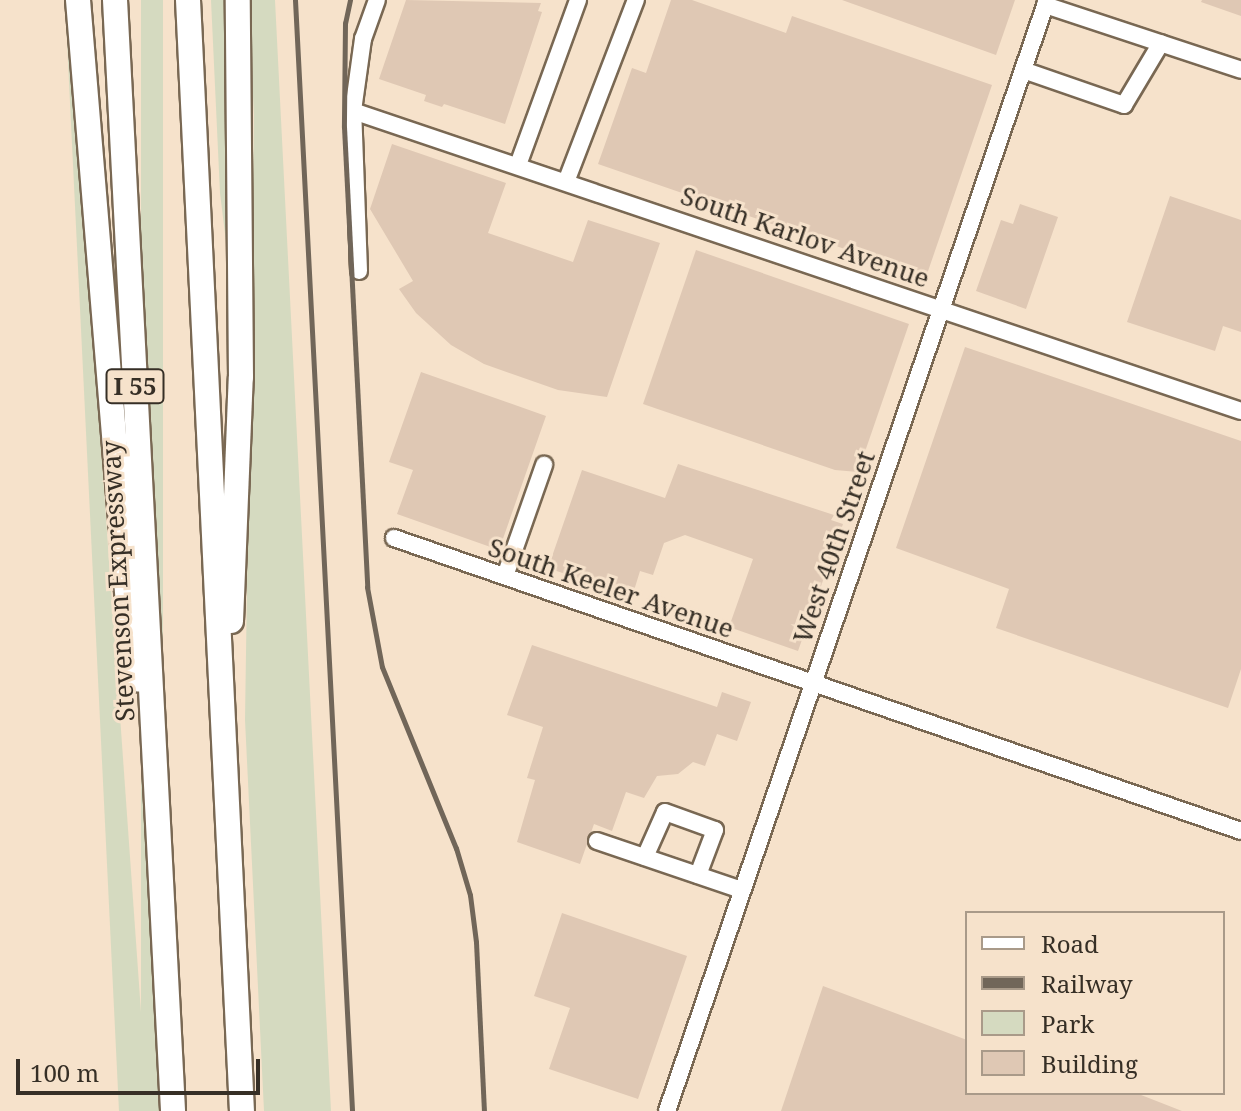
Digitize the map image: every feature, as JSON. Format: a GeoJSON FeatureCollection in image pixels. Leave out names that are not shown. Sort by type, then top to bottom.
{"type":"FeatureCollection","features":[{"type":"Feature","properties":{"kind":"highway"},"geometry":{"type":"LineString","coordinates":[[78,0],[131,640],[156,771]]}},
{"type":"Feature","properties":{"kind":"highway","name":"Stevenson Expressway"},"geometry":{"type":"LineString","coordinates":[[115,0],[173,1111]]}},
{"type":"Feature","properties":{"kind":"highway"},"geometry":{"type":"LineString","coordinates":[[188,0],[242,1111]]}},
{"type":"Feature","properties":{"kind":"highway"},"geometry":{"type":"LineString","coordinates":[[223,719],[233,587],[241,377],[238,0]]}},
{"type":"Feature","properties":{"kind":"street"},"geometry":{"type":"LineString","coordinates":[[359,271],[353,111],[363,39],[377,0]]}},
{"type":"Feature","properties":{"kind":"street"},"geometry":{"type":"LineString","coordinates":[[518,165],[578,0]]}},
{"type":"Feature","properties":{"kind":"street"},"geometry":{"type":"LineString","coordinates":[[566,182],[636,0]]}},
{"type":"Feature","properties":{"kind":"street"},"geometry":{"type":"LineString","coordinates":[[1046,2],[1241,70]]}},
{"type":"Feature","properties":{"kind":"street","name":"West 40th Street"},"geometry":{"type":"LineString","coordinates":[[667,1111],[1046,2]]}},
{"type":"Feature","properties":{"kind":"street"},"geometry":{"type":"LineString","coordinates":[[1023,70],[1124,105],[1161,43]]}},
{"type":"Feature","properties":{"kind":"street","name":"South Karlov Avenue"},"geometry":{"type":"LineString","coordinates":[[353,111],[1241,411]]}},
{"type":"Feature","properties":{"kind":"street"},"geometry":{"type":"LineString","coordinates":[[505,576],[544,465]]}},
{"type":"Feature","properties":{"kind":"street","name":"South Keeler Avenue"},"geometry":{"type":"LineString","coordinates":[[394,538],[1241,831]]}},
{"type":"Feature","properties":{"kind":"street"},"geometry":{"type":"LineString","coordinates":[[645,857],[665,812],[715,830],[698,875]]}},
{"type":"Feature","properties":{"kind":"street"},"geometry":{"type":"LineString","coordinates":[[597,841],[742,890]]}},
{"type":"Feature","properties":{"kind":"green space"},"geometry":{"type":"Polygon","coordinates":[[[65,0],[84,208],[148,1111],[119,1111],[65,0]]]}},
{"type":"Feature","properties":{"kind":"green space"},"geometry":{"type":"Polygon","coordinates":[[[141,0],[163,0],[163,1111],[141,1111],[141,0]]]}},
{"type":"Feature","properties":{"kind":"green space"},"geometry":{"type":"Polygon","coordinates":[[[211,0],[225,0],[233,204],[231,282],[220,193],[211,0]]]}},
{"type":"Feature","properties":{"kind":"green space"},"geometry":{"type":"Polygon","coordinates":[[[248,0],[275,0],[331,1111],[264,1111],[245,720],[254,115],[248,0]]]}},
{"type":"Feature","properties":{"kind":"building"},"geometry":{"type":"Polygon","coordinates":[[[406,0],[541,3],[538,11],[542,12],[505,124],[444,104],[442,107],[424,101],[426,95],[379,79],[406,0]]]}},
{"type":"Feature","properties":{"kind":"building"},"geometry":{"type":"Polygon","coordinates":[[[671,0],[692,0],[786,33],[792,16],[992,85],[926,277],[598,164],[632,68],[646,73],[671,0]]]}},
{"type":"Feature","properties":{"kind":"building"},"geometry":{"type":"Polygon","coordinates":[[[842,0],[1015,0],[996,55],[842,0]]]}},
{"type":"Feature","properties":{"kind":"building"},"geometry":{"type":"Polygon","coordinates":[[[1241,0],[1241,16],[1201,2],[1241,0]]]}},
{"type":"Feature","properties":{"kind":"building"},"geometry":{"type":"Polygon","coordinates":[[[392,144],[506,183],[488,233],[573,262],[588,220],[660,243],[607,397],[558,390],[484,364],[451,345],[416,313],[399,289],[413,281],[370,209],[392,144]]]}},
{"type":"Feature","properties":{"kind":"building"},"geometry":{"type":"Polygon","coordinates":[[[1170,196],[1241,220],[1241,332],[1223,326],[1215,351],[1127,322],[1170,196]]]}},
{"type":"Feature","properties":{"kind":"building"},"geometry":{"type":"Polygon","coordinates":[[[1020,204],[1058,217],[1026,309],[976,291],[1001,220],[1013,224],[1020,204]]]}},
{"type":"Feature","properties":{"kind":"building"},"geometry":{"type":"Polygon","coordinates":[[[696,250],[909,324],[858,472],[835,470],[643,404],[696,250]]]}},
{"type":"Feature","properties":{"kind":"building"},"geometry":{"type":"Polygon","coordinates":[[[965,347],[1241,441],[1241,669],[1228,708],[996,628],[1009,589],[896,548],[965,347]]]}},
{"type":"Feature","properties":{"kind":"building"},"geometry":{"type":"Polygon","coordinates":[[[421,372],[546,416],[499,550],[397,514],[413,470],[389,462],[421,372]]]}},
{"type":"Feature","properties":{"kind":"building"},"geometry":{"type":"Polygon","coordinates":[[[678,464],[834,515],[831,520],[843,524],[798,651],[729,627],[753,559],[685,535],[664,543],[653,575],[640,571],[632,597],[548,568],[582,470],[665,498],[678,464]]]}},
{"type":"Feature","properties":{"kind":"building"},"geometry":{"type":"Polygon","coordinates":[[[532,645],[717,707],[722,692],[751,702],[737,741],[717,734],[705,766],[693,762],[678,774],[657,776],[644,798],[626,792],[612,831],[594,824],[580,864],[517,842],[535,780],[527,778],[543,727],[507,715],[532,645]]]}},
{"type":"Feature","properties":{"kind":"building"},"geometry":{"type":"Polygon","coordinates":[[[562,913],[687,956],[638,1099],[549,1069],[570,1008],[534,996],[562,913]]]}},
{"type":"Feature","properties":{"kind":"building"},"geometry":{"type":"Polygon","coordinates":[[[823,986],[965,1039],[965,1095],[1141,1095],[1182,1111],[781,1111],[823,986]]]}},
{"type":"Feature","properties":{"kind":"railway"},"geometry":{"type":"LineString","coordinates":[[295,0],[352,1111]]}},
{"type":"Feature","properties":{"kind":"railway"},"geometry":{"type":"LineString","coordinates":[[350,0],[345,23],[344,127],[367,587],[382,667],[456,848],[470,895],[476,942],[484,1111]]}}]}
